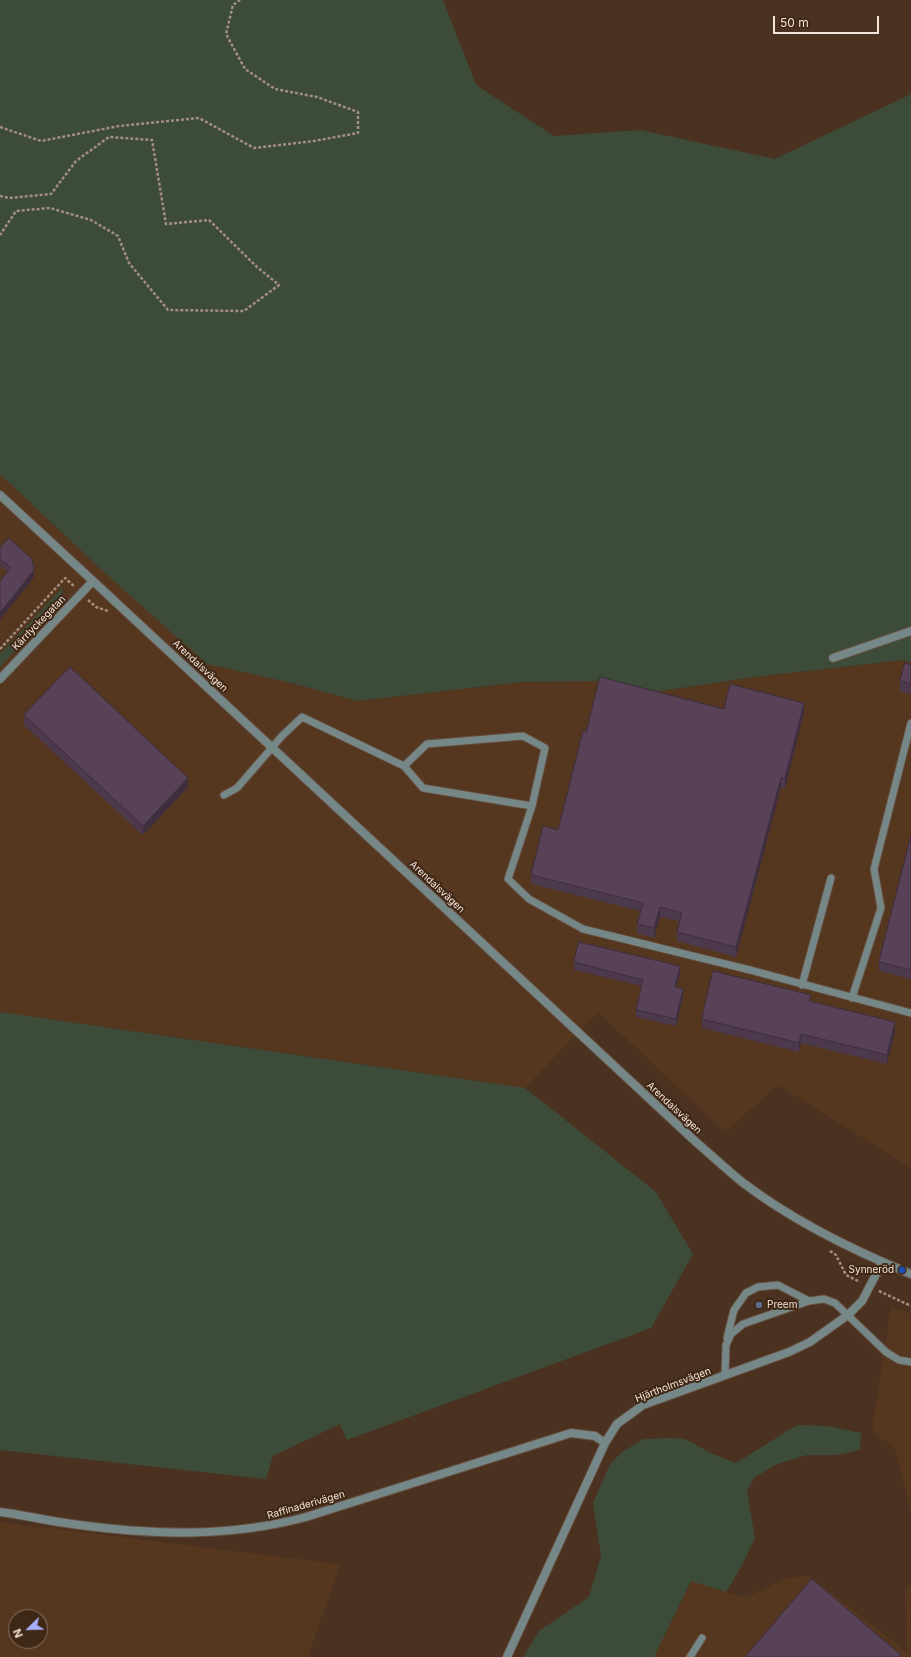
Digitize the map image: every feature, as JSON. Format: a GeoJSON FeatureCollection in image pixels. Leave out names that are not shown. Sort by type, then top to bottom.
{"type":"FeatureCollection","features":[{"type":"Feature","properties":{"kind":"street","name":"Arendalsvägen"},"geometry":{"type":"LineString","coordinates":[[0,495],[696,1142],[743,1182],[784,1210],[827,1236],[882,1263],[911,1274]]}},
{"type":"Feature","properties":{"kind":"street","name":"Kärrlyckegatan"},"geometry":{"type":"LineString","coordinates":[[0,678],[94,581]]}},
{"type":"Feature","properties":{"kind":"street"},"geometry":{"type":"LineString","coordinates":[[833,658],[911,631]]}},
{"type":"Feature","properties":{"kind":"street","name":"Hjärtholmsvägen"},"geometry":{"type":"LineString","coordinates":[[507,1657],[605,1443],[617,1424],[644,1405],[789,1352],[810,1342],[848,1315],[862,1301],[882,1263]]}},
{"type":"Feature","properties":{"kind":"street","name":"Raffinaderivägen"},"geometry":{"type":"LineString","coordinates":[[0,1512],[72,1524],[147,1532],[225,1532],[272,1526],[306,1517],[571,1433],[594,1436],[605,1443]]}},
{"type":"Feature","properties":{"kind":"lane"},"geometry":{"type":"LineString","coordinates":[[224,795],[237,788],[302,717],[404,766],[423,788],[532,806]]}},
{"type":"Feature","properties":{"kind":"lane"},"geometry":{"type":"LineString","coordinates":[[852,998],[880,908],[874,869],[911,723]]}},
{"type":"Feature","properties":{"kind":"lane"},"geometry":{"type":"LineString","coordinates":[[404,766],[426,744],[523,736],[545,748],[532,806],[508,879],[529,899],[583,929],[911,1013]]}},
{"type":"Feature","properties":{"kind":"lane"},"geometry":{"type":"LineString","coordinates":[[802,985],[831,878]]}},
{"type":"Feature","properties":{"kind":"lane"},"geometry":{"type":"LineString","coordinates":[[725,1375],[726,1345],[734,1310],[746,1293],[758,1287],[778,1285],[808,1301]]}},
{"type":"Feature","properties":{"kind":"lane"},"geometry":{"type":"LineString","coordinates":[[726,1345],[731,1334],[743,1324],[808,1301],[824,1299],[835,1303],[886,1352],[900,1360],[911,1362]]}},
{"type":"Feature","properties":{"kind":"lane"},"geometry":{"type":"LineString","coordinates":[[690,1657],[702,1638]]}},
{"type":"Feature","properties":{"kind":"path"},"geometry":{"type":"LineString","coordinates":[[0,127],[41,141],[119,126],[199,118],[254,148],[314,141],[358,133],[358,112],[317,97],[275,89],[245,69],[226,34],[233,5],[240,0]]}},
{"type":"Feature","properties":{"kind":"path"},"geometry":{"type":"LineString","coordinates":[[0,196],[9,198],[52,194],[76,161],[109,136],[152,140],[166,224],[209,220],[257,267],[278,285],[244,311],[168,310],[129,263],[118,236],[90,220],[50,208],[16,211],[0,235]]}},
{"type":"Feature","properties":{"kind":"path"},"geometry":{"type":"LineString","coordinates":[[0,649],[65,578],[81,594]]}},
{"type":"Feature","properties":{"kind":"shaded area"},"geometry":{"type":"Polygon","coordinates":[[[0,474],[105,573],[288,682],[357,701],[522,682],[599,681],[648,693],[754,677],[904,660],[911,662],[911,1168],[778,1085],[725,1132],[598,1012],[525,1088],[0,1012],[0,474]]]}},
{"type":"Feature","properties":{"kind":"shaded area"},"geometry":{"type":"Polygon","coordinates":[[[891,1307],[911,1313],[911,1515],[895,1448],[872,1432],[891,1307]]]}},
{"type":"Feature","properties":{"kind":"shaded area"},"geometry":{"type":"Polygon","coordinates":[[[0,1522],[340,1564],[308,1657],[0,1657],[0,1522]]]}},
{"type":"Feature","properties":{"kind":"shaded area"},"geometry":{"type":"Polygon","coordinates":[[[809,1576],[907,1652],[905,1590],[911,1582],[911,1657],[654,1657],[691,1581],[745,1598],[785,1579],[809,1576]]]}},
{"type":"Feature","properties":{"kind":"green space"},"geometry":{"type":"Polygon","coordinates":[[[0,0],[443,0],[476,85],[554,136],[640,130],[775,159],[911,94],[911,662],[904,660],[754,677],[648,693],[599,681],[522,682],[357,701],[288,682],[207,664],[105,573],[0,474],[0,0]]]}},
{"type":"Feature","properties":{"kind":"green space"},"geometry":{"type":"Polygon","coordinates":[[[63,587],[62,597],[58,604],[0,667],[0,654],[63,587]]]}},
{"type":"Feature","properties":{"kind":"green space"},"geometry":{"type":"Polygon","coordinates":[[[0,1012],[525,1088],[656,1192],[693,1254],[651,1328],[347,1440],[340,1424],[273,1456],[266,1479],[0,1450],[0,1012]]]}},
{"type":"Feature","properties":{"kind":"green space"},"geometry":{"type":"Polygon","coordinates":[[[797,1425],[828,1426],[861,1433],[860,1450],[836,1455],[807,1455],[777,1464],[754,1478],[747,1491],[755,1538],[740,1569],[726,1592],[691,1581],[654,1657],[523,1657],[539,1631],[589,1597],[601,1556],[593,1503],[610,1464],[621,1453],[643,1439],[685,1439],[713,1454],[736,1463],[797,1425]]]}},
{"type":"Feature","properties":{"kind":"building"},"geometry":{"type":"Polygon","coordinates":[[[9,538],[32,559],[34,570],[0,613],[0,581],[11,568],[0,559],[0,548],[9,538]]]}},
{"type":"Feature","properties":{"kind":"building"},"geometry":{"type":"Polygon","coordinates":[[[905,663],[911,665],[911,684],[900,681],[905,663]]]}},
{"type":"Feature","properties":{"kind":"building"},"geometry":{"type":"Polygon","coordinates":[[[70,667],[188,778],[143,826],[24,715],[70,667]]]}},
{"type":"Feature","properties":{"kind":"building"},"geometry":{"type":"Polygon","coordinates":[[[600,677],[724,709],[730,684],[804,703],[785,778],[781,778],[736,947],[677,932],[682,913],[660,907],[654,928],[637,924],[643,903],[531,875],[543,826],[558,830],[583,731],[586,732],[600,677]]]}},
{"type":"Feature","properties":{"kind":"building"},"geometry":{"type":"Polygon","coordinates":[[[911,836],[911,970],[879,962],[911,836]]]}},
{"type":"Feature","properties":{"kind":"building"},"geometry":{"type":"Polygon","coordinates":[[[579,942],[680,966],[675,987],[683,989],[676,1019],[636,1010],[643,980],[574,962],[579,942]]]}},
{"type":"Feature","properties":{"kind":"building"},"geometry":{"type":"Polygon","coordinates":[[[713,971],[811,995],[809,1001],[895,1022],[887,1055],[801,1034],[799,1043],[702,1019],[713,971]]]}},
{"type":"Feature","properties":{"kind":"building"},"geometry":{"type":"Polygon","coordinates":[[[812,1579],[901,1655],[900,1657],[745,1657],[812,1579]]]}},
{"type":"Feature","properties":{"kind":"place","name":"Synneröd"},"geometry":{"type":"Point","coordinates":[902,1270]}},
{"type":"Feature","properties":{"kind":"place","name":"Preem"},"geometry":{"type":"Point","coordinates":[759,1305]}}]}
